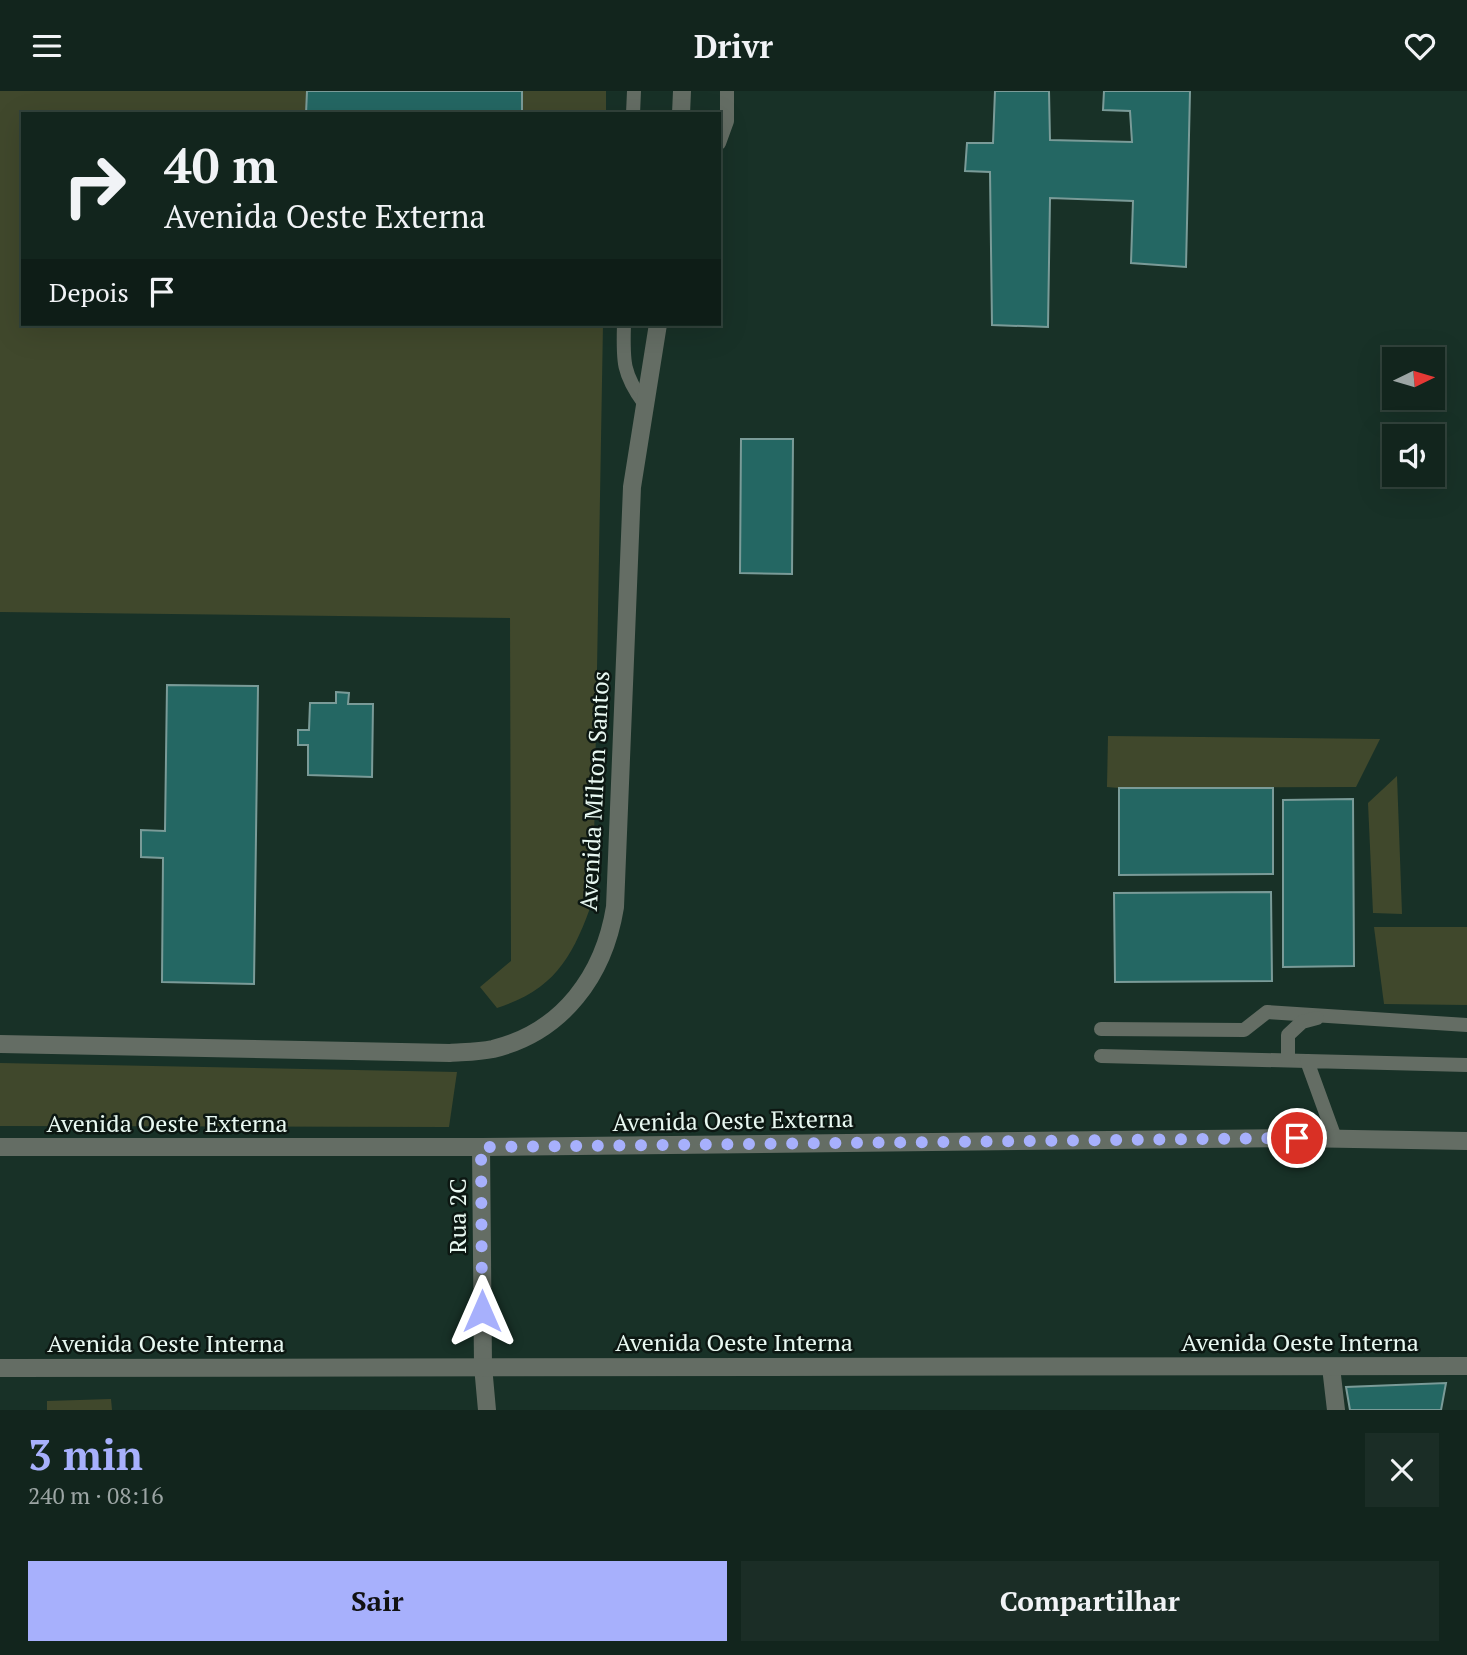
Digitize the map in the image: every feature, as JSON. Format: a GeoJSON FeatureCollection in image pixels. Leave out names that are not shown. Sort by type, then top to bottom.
{"type":"FeatureCollection","features":[{"type":"Feature","properties":{"kind":"street"},"geometry":{"type":"LineString","coordinates":[[681,112],[682,91]]}},
{"type":"Feature","properties":{"kind":"street","name":"Avenida Milton Santos"},"geometry":{"type":"LineString","coordinates":[[0,1044],[450,1053],[492,1049],[531,1034],[571,1003],[585,988],[604,954],[615,907],[632,487],[658,326]]}},
{"type":"Feature","properties":{"kind":"street","name":"Avenida Oeste Externa"},"geometry":{"type":"LineString","coordinates":[[0,1147],[481,1147],[1335,1138],[1467,1141]]}},
{"type":"Feature","properties":{"kind":"street","name":"Rua 2C"},"geometry":{"type":"LineString","coordinates":[[481,1147],[483,1366],[487,1410]]}},
{"type":"Feature","properties":{"kind":"street","name":"Avenida Oeste Interna"},"geometry":{"type":"LineString","coordinates":[[0,1368],[1467,1366]]}},
{"type":"Feature","properties":{"kind":"street"},"geometry":{"type":"LineString","coordinates":[[1331,1367],[1336,1410]]}},
{"type":"Feature","properties":{"kind":"lane"},"geometry":{"type":"LineString","coordinates":[[634,91],[634,112]]}},
{"type":"Feature","properties":{"kind":"lane"},"geometry":{"type":"LineString","coordinates":[[721,138],[727,121],[727,91]]}},
{"type":"Feature","properties":{"kind":"lane"},"geometry":{"type":"LineString","coordinates":[[624,326],[623,363],[631,385],[644,403]]}},
{"type":"Feature","properties":{"kind":"lane"},"geometry":{"type":"LineString","coordinates":[[1101,1029],[1244,1030],[1268,1012],[1467,1025]]}},
{"type":"Feature","properties":{"kind":"lane"},"geometry":{"type":"LineString","coordinates":[[1288,1060],[1288,1035],[1302,1022],[1325,1016]]}},
{"type":"Feature","properties":{"kind":"lane"},"geometry":{"type":"LineString","coordinates":[[1101,1056],[1467,1065]]}},
{"type":"Feature","properties":{"kind":"lane"},"geometry":{"type":"LineString","coordinates":[[1307,1061],[1335,1138]]}},
{"type":"Feature","properties":{"kind":"green space"},"geometry":{"type":"Polygon","coordinates":[[[0,91],[606,91],[606,112],[21,112],[21,326],[603,326],[593,900],[569,954],[548,980],[534,991],[497,1008],[480,987],[511,961],[510,618],[0,612],[0,91]]]}},
{"type":"Feature","properties":{"kind":"green space"},"geometry":{"type":"Polygon","coordinates":[[[1108,736],[1380,739],[1356,787],[1119,788],[1107,787],[1108,736]]]}},
{"type":"Feature","properties":{"kind":"green space"},"geometry":{"type":"Polygon","coordinates":[[[1397,776],[1402,914],[1373,913],[1368,803],[1397,776]]]}},
{"type":"Feature","properties":{"kind":"green space"},"geometry":{"type":"Polygon","coordinates":[[[1374,927],[1467,927],[1467,1005],[1384,1004],[1374,927]]]}},
{"type":"Feature","properties":{"kind":"green space"},"geometry":{"type":"Polygon","coordinates":[[[0,1063],[457,1072],[449,1127],[0,1126],[0,1063]]]}},
{"type":"Feature","properties":{"kind":"green space"},"geometry":{"type":"Polygon","coordinates":[[[111,1399],[112,1410],[47,1410],[47,1401],[111,1399]]]}},
{"type":"Feature","properties":{"kind":"building"},"geometry":{"type":"Polygon","coordinates":[[[307,91],[522,91],[522,112],[306,112],[307,91]]]}},
{"type":"Feature","properties":{"kind":"building"},"geometry":{"type":"Polygon","coordinates":[[[995,91],[1049,91],[1050,140],[1132,142],[1130,111],[1103,110],[1104,91],[1190,91],[1186,267],[1131,263],[1133,201],[1050,198],[1048,327],[992,325],[990,172],[965,171],[967,143],[993,143],[995,91]]]}},
{"type":"Feature","properties":{"kind":"building"},"geometry":{"type":"Polygon","coordinates":[[[741,439],[793,439],[792,574],[740,573],[741,439]]]}},
{"type":"Feature","properties":{"kind":"building"},"geometry":{"type":"Polygon","coordinates":[[[167,685],[258,686],[254,984],[162,982],[163,858],[141,857],[141,830],[165,831],[167,685]]]}},
{"type":"Feature","properties":{"kind":"building"},"geometry":{"type":"Polygon","coordinates":[[[336,692],[349,693],[348,704],[373,704],[372,777],[308,775],[308,745],[298,745],[298,730],[309,730],[310,703],[336,703],[336,692]]]}},
{"type":"Feature","properties":{"kind":"building"},"geometry":{"type":"Polygon","coordinates":[[[1119,788],[1273,788],[1273,874],[1119,875],[1119,788]]]}},
{"type":"Feature","properties":{"kind":"building"},"geometry":{"type":"Polygon","coordinates":[[[1353,799],[1354,966],[1283,967],[1283,800],[1353,799]]]}},
{"type":"Feature","properties":{"kind":"building"},"geometry":{"type":"Polygon","coordinates":[[[1271,892],[1272,981],[1115,982],[1114,893],[1271,892]]]}},
{"type":"Feature","properties":{"kind":"building"},"geometry":{"type":"Polygon","coordinates":[[[1446,1383],[1441,1410],[1350,1410],[1346,1387],[1446,1383]]]}},
{"type":"Feature","properties":{"kind":"route"},"geometry":{"type":"LineString","coordinates":[[482,1311],[481,1147],[1297,1138]]}}]}
